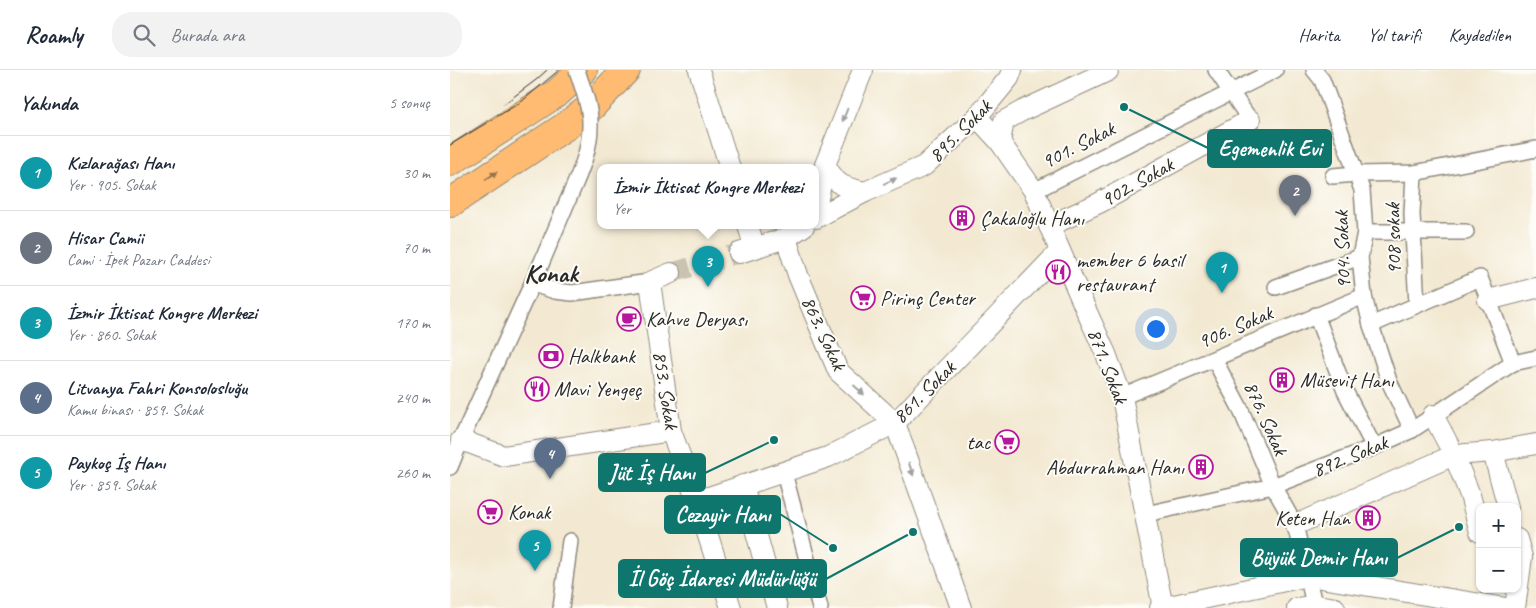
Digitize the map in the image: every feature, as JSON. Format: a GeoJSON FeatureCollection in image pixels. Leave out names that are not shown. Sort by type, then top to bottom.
{"type":"FeatureCollection","features":[{"type":"Feature","properties":{"kind":"main road"},"geometry":{"type":"LineString","coordinates":[[450,162],[557,93],[583,70]]}},
{"type":"Feature","properties":{"kind":"main road"},"geometry":{"type":"LineString","coordinates":[[450,180],[533,128],[569,101],[605,70]]}},
{"type":"Feature","properties":{"kind":"main road"},"geometry":{"type":"LineString","coordinates":[[450,202],[566,126],[590,106],[626,70]]}},
{"type":"Feature","properties":{"kind":"street"},"geometry":{"type":"LineString","coordinates":[[450,467],[542,264],[585,159],[589,142],[589,110],[576,70]]}},
{"type":"Feature","properties":{"kind":"street"},"geometry":{"type":"LineString","coordinates":[[699,70],[729,164]]}},
{"type":"Feature","properties":{"kind":"street"},"geometry":{"type":"LineString","coordinates":[[819,194],[825,166],[863,70]]}},
{"type":"Feature","properties":{"kind":"street","name":"895. Sokak"},"geometry":{"type":"LineString","coordinates":[[819,216],[864,192],[924,166],[977,117],[1009,78],[1012,70]]}},
{"type":"Feature","properties":{"kind":"street"},"geometry":{"type":"LineString","coordinates":[[1000,142],[1004,121],[1109,70]]}},
{"type":"Feature","properties":{"kind":"street"},"geometry":{"type":"LineString","coordinates":[[1216,70],[1250,120]]}},
{"type":"Feature","properties":{"kind":"street","name":"901. Sokak"},"geometry":{"type":"LineString","coordinates":[[1034,191],[1275,70]]}},
{"type":"Feature","properties":{"kind":"street","name":"904. Sokak"},"geometry":{"type":"LineString","coordinates":[[1314,70],[1322,80],[1362,190],[1365,232],[1360,257],[1364,296],[1389,381],[1412,430]]}},
{"type":"Feature","properties":{"kind":"street","name":"871. Sokak"},"geometry":{"type":"LineString","coordinates":[[977,117],[1000,142],[1034,191],[1106,354],[1122,396],[1146,514],[1162,608]]}},
{"type":"Feature","properties":{"kind":"street","name":"902. Sokak"},"geometry":{"type":"LineString","coordinates":[[1049,226],[1099,203],[1250,120]]}},
{"type":"Feature","properties":{"kind":"street"},"geometry":{"type":"LineString","coordinates":[[1333,176],[1414,172],[1536,149]]}},
{"type":"Feature","properties":{"kind":"street"},"geometry":{"type":"LineString","coordinates":[[825,166],[835,181],[845,188],[864,192]]}},
{"type":"Feature","properties":{"kind":"street","name":"908 sokak"},"geometry":{"type":"LineString","coordinates":[[1414,172],[1412,214],[1416,305]]}},
{"type":"Feature","properties":{"kind":"street"},"geometry":{"type":"LineString","coordinates":[[748,229],[747,251],[786,238],[800,229]]}},
{"type":"Feature","properties":{"kind":"street"},"geometry":{"type":"LineString","coordinates":[[1365,232],[1466,232]]}},
{"type":"Feature","properties":{"kind":"street","name":"863. Sokak"},"geometry":{"type":"LineString","coordinates":[[786,238],[798,275],[838,371],[895,423],[961,608]]}},
{"type":"Feature","properties":{"kind":"street","name":"861. Sokak"},"geometry":{"type":"LineString","coordinates":[[697,501],[828,457],[895,423],[1060,251]]}},
{"type":"Feature","properties":{"kind":"street"},"geometry":{"type":"LineString","coordinates":[[1276,287],[1360,257]]}},
{"type":"Feature","properties":{"kind":"street"},"geometry":{"type":"LineString","coordinates":[[533,284],[555,291],[572,293],[650,282],[671,272]]}},
{"type":"Feature","properties":{"kind":"street"},"geometry":{"type":"LineString","coordinates":[[1371,325],[1480,278],[1513,362]]}},
{"type":"Feature","properties":{"kind":"street","name":"853. Sokak"},"geometry":{"type":"LineString","coordinates":[[650,282],[671,431],[697,501],[731,608]]}},
{"type":"Feature","properties":{"kind":"street"},"geometry":{"type":"LineString","coordinates":[[1488,300],[1536,288]]}},
{"type":"Feature","properties":{"kind":"street","name":"906. Sokak"},"geometry":{"type":"LineString","coordinates":[[1122,396],[1364,296]]}},
{"type":"Feature","properties":{"kind":"street"},"geometry":{"type":"LineString","coordinates":[[1316,315],[1345,391],[1374,447]]}},
{"type":"Feature","properties":{"kind":"street","name":"892. Sokak"},"geometry":{"type":"LineString","coordinates":[[1146,514],[1273,486],[1374,447],[1412,430],[1513,362],[1536,358]]}},
{"type":"Feature","properties":{"kind":"street","name":"876. Sokak"},"geometry":{"type":"LineString","coordinates":[[1214,359],[1240,408],[1273,486],[1295,525],[1308,576],[1309,607]]}},
{"type":"Feature","properties":{"kind":"street"},"geometry":{"type":"LineString","coordinates":[[1434,414],[1454,455],[1470,495],[1476,517]]}},
{"type":"Feature","properties":{"kind":"street"},"geometry":{"type":"LineString","coordinates":[[461,440],[504,456],[671,431]]}},
{"type":"Feature","properties":{"kind":"street","name":"892. Sokak"},"geometry":{"type":"LineString","coordinates":[[1295,525],[1454,455],[1493,452],[1536,444]]}},
{"type":"Feature","properties":{"kind":"street"},"geometry":{"type":"LineString","coordinates":[[1493,452],[1507,503]]}},
{"type":"Feature","properties":{"kind":"street"},"geometry":{"type":"LineString","coordinates":[[784,473],[820,608]]}},
{"type":"Feature","properties":{"kind":"street"},"geometry":{"type":"LineString","coordinates":[[743,485],[777,608]]}},
{"type":"Feature","properties":{"kind":"street"},"geometry":{"type":"LineString","coordinates":[[561,608],[570,541]]}},
{"type":"Feature","properties":{"kind":"street"},"geometry":{"type":"LineString","coordinates":[[1515,608],[1522,557],[1520,548]]}},
{"type":"Feature","properties":{"kind":"street"},"geometry":{"type":"LineString","coordinates":[[1162,608],[1308,576],[1495,601]]}},
{"type":"Feature","properties":{"kind":"street"},"geometry":{"type":"LineString","coordinates":[[1309,607],[1335,608]]}},
{"type":"Feature","properties":{"kind":"tunnel"},"geometry":{"type":"LineString","coordinates":[[671,273],[739,253]]}},
{"type":"Feature","properties":{"kind":"tram line"},"geometry":{"type":"LineString","coordinates":[[504,104],[547,70]]}},
{"type":"Feature","properties":{"kind":"tram line"},"geometry":{"type":"LineString","coordinates":[[450,145],[521,102],[559,70]]}},
{"type":"Feature","properties":{"kind":"place","name":"Egemenlik Evi"},"geometry":{"type":"Point","coordinates":[1124,107]}},
{"type":"Feature","properties":{"kind":"place","name":"Hisar Camii"},"geometry":{"type":"Point","coordinates":[1295,216]}},
{"type":"Feature","properties":{"kind":"place","name":"Çakaloğlu Hanı"},"geometry":{"type":"Point","coordinates":[962,218]}},
{"type":"Feature","properties":{"kind":"place","name":"member 6 basil restaurant"},"geometry":{"type":"Point","coordinates":[1058,272]}},
{"type":"Feature","properties":{"kind":"place","name":"İzmir İktisat Kongre Merkezi"},"geometry":{"type":"Point","coordinates":[708,287]}},
{"type":"Feature","properties":{"kind":"place","name":"Kızlarağası Hanı"},"geometry":{"type":"Point","coordinates":[1222,293]}},
{"type":"Feature","properties":{"kind":"place","name":"Pirinç Center"},"geometry":{"type":"Point","coordinates":[863,298]}},
{"type":"Feature","properties":{"kind":"place","name":"Kahve Deryası"},"geometry":{"type":"Point","coordinates":[629,319]}},
{"type":"Feature","properties":{"kind":"place","name":"Halkbank"},"geometry":{"type":"Point","coordinates":[551,356]}},
{"type":"Feature","properties":{"kind":"place","name":"Müsevit Hanı"},"geometry":{"type":"Point","coordinates":[1282,380]}},
{"type":"Feature","properties":{"kind":"place","name":"Mavi Yengeç"},"geometry":{"type":"Point","coordinates":[537,389]}},
{"type":"Feature","properties":{"kind":"place","name":"Jüt İş Hanı"},"geometry":{"type":"Point","coordinates":[774,440]}},
{"type":"Feature","properties":{"kind":"place","name":"tac"},"geometry":{"type":"Point","coordinates":[1007,442]}},
{"type":"Feature","properties":{"kind":"place","name":"Abdurrahman Hanı"},"geometry":{"type":"Point","coordinates":[1201,467]}},
{"type":"Feature","properties":{"kind":"place","name":"Litvanya Fahri Konsolosluğu"},"geometry":{"type":"Point","coordinates":[550,479]}},
{"type":"Feature","properties":{"kind":"place","name":"Konak"},"geometry":{"type":"Point","coordinates":[490,512]}},
{"type":"Feature","properties":{"kind":"place","name":"Keten Han"},"geometry":{"type":"Point","coordinates":[1368,518]}},
{"type":"Feature","properties":{"kind":"place","name":"Büyük Demir Hanı"},"geometry":{"type":"Point","coordinates":[1459,527]}},
{"type":"Feature","properties":{"kind":"place","name":"İl Göç İdaresi Müdürlüğü"},"geometry":{"type":"Point","coordinates":[913,532]}},
{"type":"Feature","properties":{"kind":"place","name":"Cezayir Hanı"},"geometry":{"type":"Point","coordinates":[833,548]}},
{"type":"Feature","properties":{"kind":"place","name":"Paykoç İş Hanı"},"geometry":{"type":"Point","coordinates":[535,571]}},
{"type":"Feature","properties":{"kind":"district","name":"Konak"},"geometry":{"type":"Point","coordinates":[551,273]}}]}
